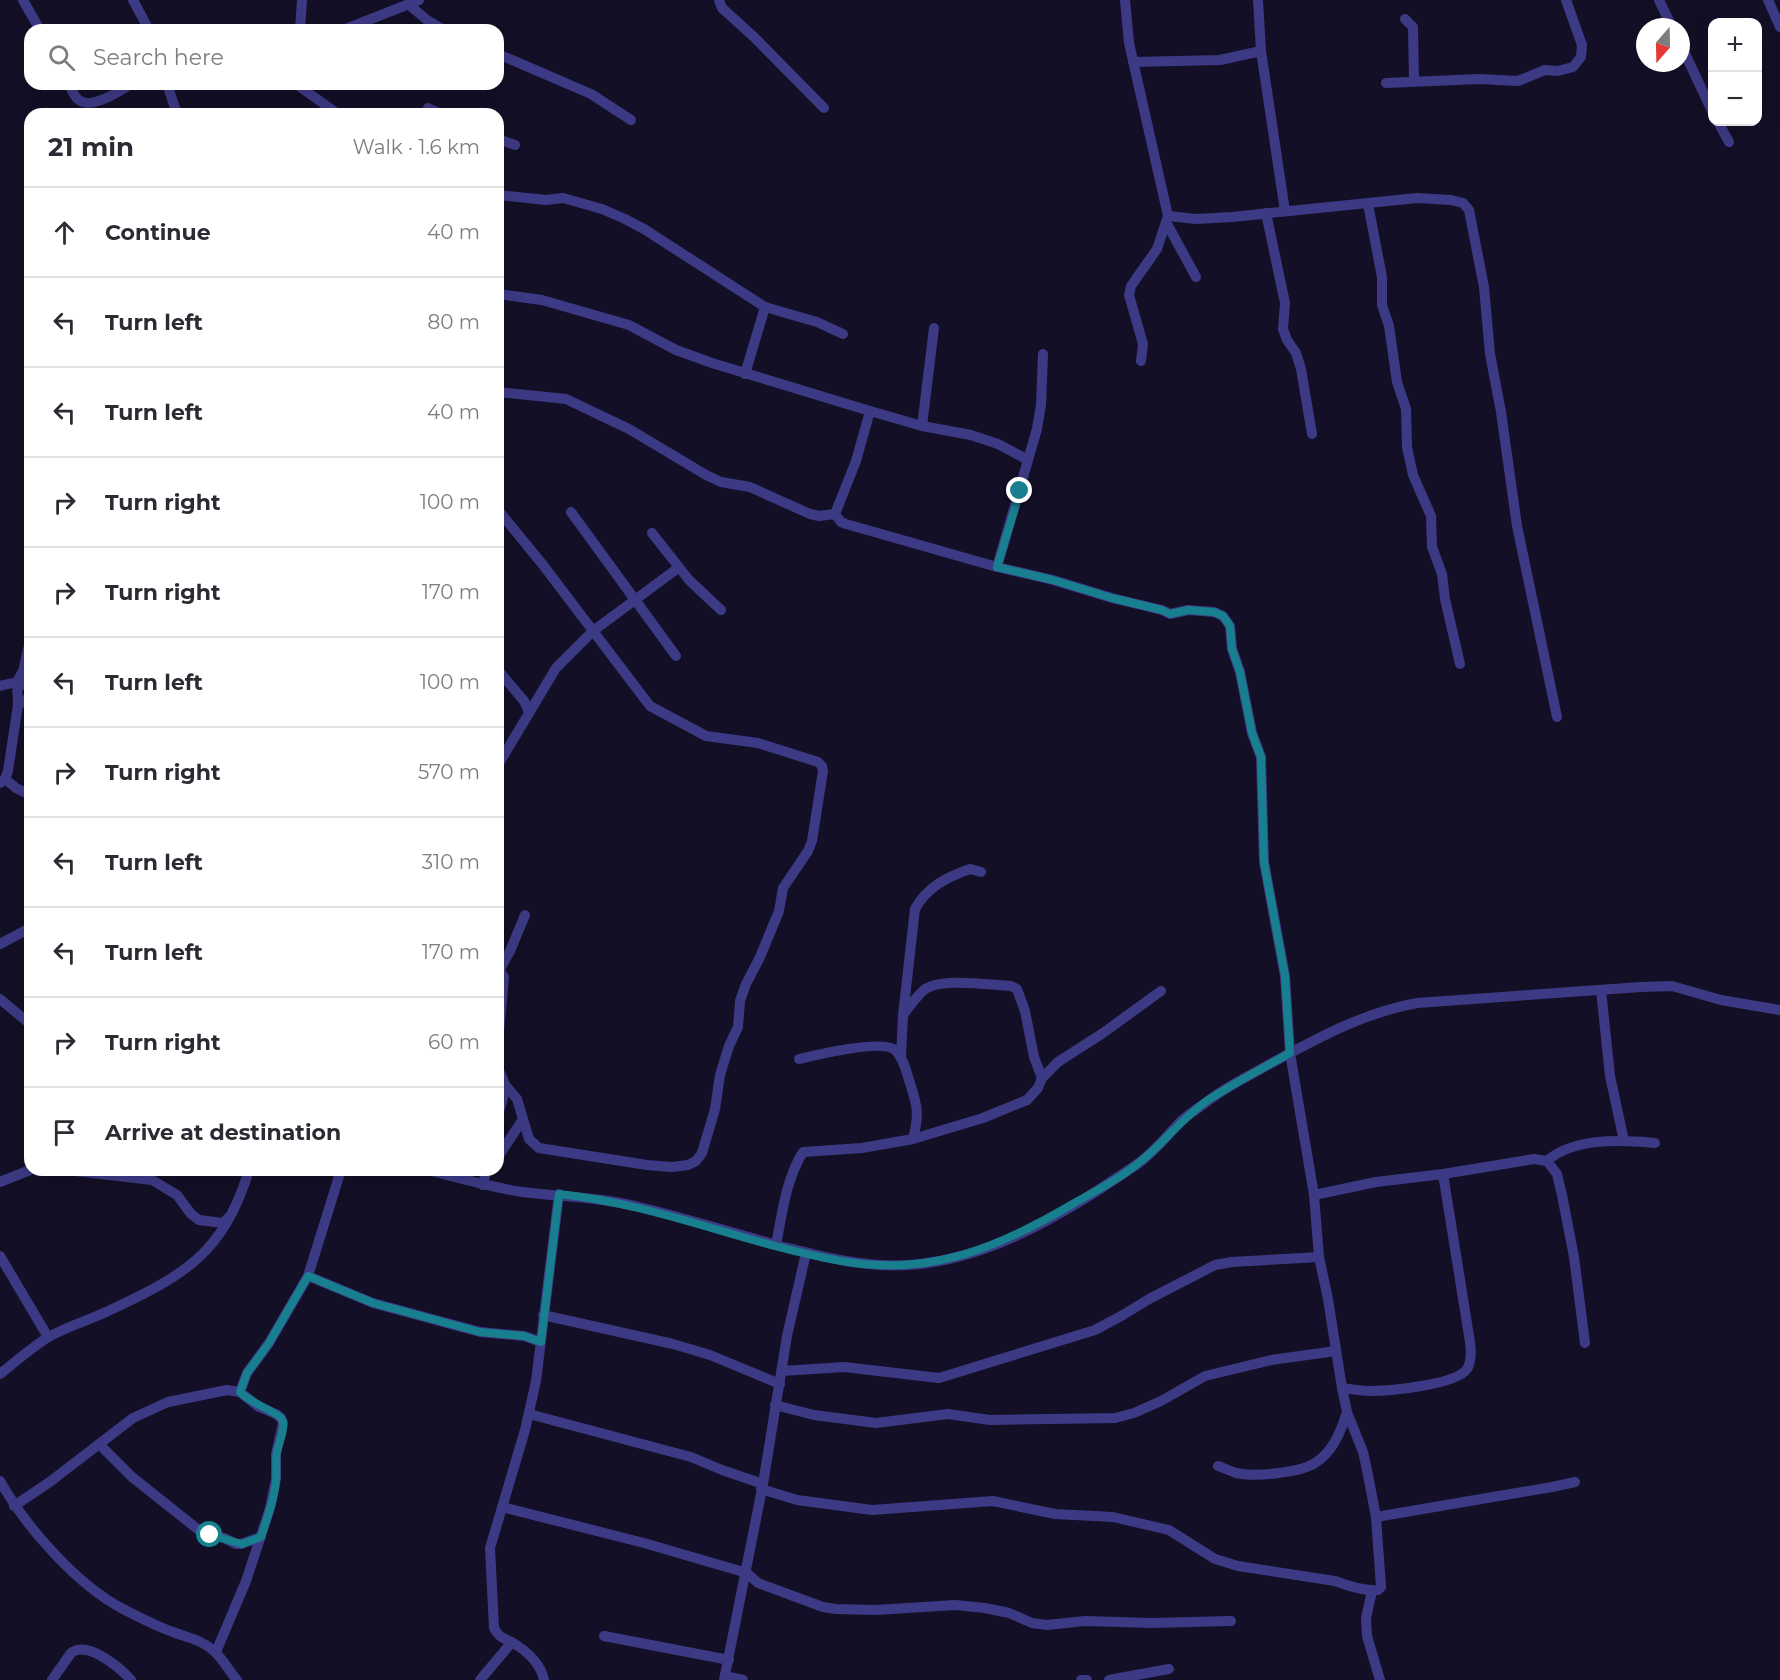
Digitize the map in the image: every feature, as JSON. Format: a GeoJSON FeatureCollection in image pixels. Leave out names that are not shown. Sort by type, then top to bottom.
{"type":"FeatureCollection","features":[{"type":"Feature","properties":{"kind":"street"},"geometry":{"type":"LineString","coordinates":[[23,0],[37,24]]}},
{"type":"Feature","properties":{"kind":"street"},"geometry":{"type":"LineString","coordinates":[[133,0],[146,24]]}},
{"type":"Feature","properties":{"kind":"street"},"geometry":{"type":"LineString","coordinates":[[300,24],[302,0]]}},
{"type":"Feature","properties":{"kind":"street"},"geometry":{"type":"LineString","coordinates":[[719,0],[722,8],[824,108]]}},
{"type":"Feature","properties":{"kind":"street"},"geometry":{"type":"LineString","coordinates":[[1125,0],[1128,43],[1167,219],[1196,277]]}},
{"type":"Feature","properties":{"kind":"street"},"geometry":{"type":"LineString","coordinates":[[1258,0],[1261,51],[1286,211]]}},
{"type":"Feature","properties":{"kind":"street"},"geometry":{"type":"LineString","coordinates":[[1386,82],[1518,81],[1545,70],[1558,71],[1573,67],[1581,57],[1582,45],[1566,0]]}},
{"type":"Feature","properties":{"kind":"street"},"geometry":{"type":"LineString","coordinates":[[1659,0],[1668,18]]}},
{"type":"Feature","properties":{"kind":"street"},"geometry":{"type":"LineString","coordinates":[[1768,0],[1780,27]]}},
{"type":"Feature","properties":{"kind":"street"},"geometry":{"type":"LineString","coordinates":[[358,24],[413,2],[427,20],[434,24]]}},
{"type":"Feature","properties":{"kind":"street"},"geometry":{"type":"LineString","coordinates":[[1405,19],[1413,27],[1414,81]]}},
{"type":"Feature","properties":{"kind":"street"},"geometry":{"type":"LineString","coordinates":[[1133,62],[1220,60],[1261,51]]}},
{"type":"Feature","properties":{"kind":"street"},"geometry":{"type":"LineString","coordinates":[[504,57],[591,94],[632,120]]}},
{"type":"Feature","properties":{"kind":"street"},"geometry":{"type":"LineString","coordinates":[[1690,64],[1708,101]]}},
{"type":"Feature","properties":{"kind":"street"},"geometry":{"type":"LineString","coordinates":[[72,90],[78,100],[93,103],[119,90]]}},
{"type":"Feature","properties":{"kind":"street"},"geometry":{"type":"LineString","coordinates":[[169,90],[175,108]]}},
{"type":"Feature","properties":{"kind":"street"},"geometry":{"type":"LineString","coordinates":[[304,90],[330,108]]}},
{"type":"Feature","properties":{"kind":"street"},"geometry":{"type":"LineString","coordinates":[[1720,126],[1729,142]]}},
{"type":"Feature","properties":{"kind":"street"},"geometry":{"type":"LineString","coordinates":[[504,141],[515,145]]}},
{"type":"Feature","properties":{"kind":"street"},"geometry":{"type":"LineString","coordinates":[[504,196],[546,200],[563,198],[625,219],[765,307],[817,322],[843,334]]}},
{"type":"Feature","properties":{"kind":"street"},"geometry":{"type":"LineString","coordinates":[[1167,219],[1196,219],[1416,198],[1451,200],[1463,203],[1469,210],[1484,287],[1490,354],[1501,411],[1517,526],[1557,717]]}},
{"type":"Feature","properties":{"kind":"street"},"geometry":{"type":"LineString","coordinates":[[1368,204],[1382,278],[1382,305],[1389,326],[1397,382],[1406,409],[1407,447],[1413,475],[1431,516],[1432,547],[1442,574],[1444,599],[1460,664]]}},
{"type":"Feature","properties":{"kind":"street"},"geometry":{"type":"LineString","coordinates":[[1266,213],[1285,303],[1283,329],[1296,353],[1301,369],[1312,434]]}},
{"type":"Feature","properties":{"kind":"street"},"geometry":{"type":"LineString","coordinates":[[1142,361],[1143,345],[1129,295],[1131,286],[1157,249],[1167,219]]}},
{"type":"Feature","properties":{"kind":"street"},"geometry":{"type":"LineString","coordinates":[[504,295],[542,300],[629,325],[676,350],[745,374],[922,426],[971,435],[1028,460]]}},
{"type":"Feature","properties":{"kind":"street"},"geometry":{"type":"LineString","coordinates":[[745,374],[765,307]]}},
{"type":"Feature","properties":{"kind":"street"},"geometry":{"type":"LineString","coordinates":[[922,426],[934,328]]}},
{"type":"Feature","properties":{"kind":"street"},"geometry":{"type":"LineString","coordinates":[[997,567],[1038,429],[1043,354]]}},
{"type":"Feature","properties":{"kind":"street"},"geometry":{"type":"LineString","coordinates":[[504,393],[566,399],[610,420],[721,482],[750,487],[810,514],[819,516],[835,514]]}},
{"type":"Feature","properties":{"kind":"street"},"geometry":{"type":"LineString","coordinates":[[835,514],[856,461],[870,411]]}},
{"type":"Feature","properties":{"kind":"street"},"geometry":{"type":"LineString","coordinates":[[572,512],[676,656]]}},
{"type":"Feature","properties":{"kind":"street"},"geometry":{"type":"LineString","coordinates":[[529,1414],[691,1457],[797,1500],[872,1510],[993,1501],[1055,1514],[1113,1516],[1169,1530],[1215,1559],[1238,1566],[1335,1581],[1372,1591],[1378,1590],[1382,1581],[1376,1517],[1363,1452],[1347,1412],[1328,1299],[1318,1257],[1314,1196],[1290,1053],[1285,976],[1264,862],[1261,757],[1252,733],[1240,672],[1232,649],[1230,626],[1223,616],[1214,612],[1188,610],[1170,614],[1053,580],[856,528],[841,522],[835,514]]}},
{"type":"Feature","properties":{"kind":"street"},"geometry":{"type":"LineString","coordinates":[[504,518],[650,706],[706,736],[758,742],[818,762],[823,771],[812,841],[808,851],[783,888],[779,911],[746,984],[740,1001],[738,1028],[729,1046],[720,1075],[715,1109],[702,1153],[696,1161],[688,1165],[672,1167],[539,1148],[529,1139],[517,1099],[506,1086],[504,1077]]}},
{"type":"Feature","properties":{"kind":"street"},"geometry":{"type":"LineString","coordinates":[[652,533],[678,568],[720,610]]}},
{"type":"Feature","properties":{"kind":"street"},"geometry":{"type":"LineString","coordinates":[[504,755],[550,675],[593,631],[678,568]]}},
{"type":"Feature","properties":{"kind":"street"},"geometry":{"type":"LineString","coordinates":[[24,667],[17,682],[18,705],[11,759],[2,781],[24,792]]}},
{"type":"Feature","properties":{"kind":"street"},"geometry":{"type":"LineString","coordinates":[[504,677],[524,700],[529,712]]}},
{"type":"Feature","properties":{"kind":"street"},"geometry":{"type":"LineString","coordinates":[[0,686],[17,682],[24,685]]}},
{"type":"Feature","properties":{"kind":"street"},"geometry":{"type":"LineString","coordinates":[[18,705],[24,701]]}},
{"type":"Feature","properties":{"kind":"street"},"geometry":{"type":"LineString","coordinates":[[913,1139],[919,1115],[901,1057],[903,1015],[915,909],[920,899],[938,884],[969,869],[981,872]]}},
{"type":"Feature","properties":{"kind":"street"},"geometry":{"type":"LineString","coordinates":[[504,959],[517,937],[525,915]]}},
{"type":"Feature","properties":{"kind":"street"},"geometry":{"type":"LineString","coordinates":[[0,944],[24,931]]}},
{"type":"Feature","properties":{"kind":"street"},"geometry":{"type":"LineString","coordinates":[[903,1015],[923,990],[943,983],[1011,986],[1017,989],[1023,1003],[1034,1058],[1042,1077]]}},
{"type":"Feature","properties":{"kind":"street"},"geometry":{"type":"LineString","coordinates":[[450,1176],[483,1185],[525,1192],[591,1198],[638,1207],[841,1261],[881,1266],[953,1259],[1032,1228],[1140,1163],[1183,1120],[1207,1101],[1326,1033],[1391,1008],[1417,1003],[1672,986],[1721,1000],[1780,1010]]}},
{"type":"Feature","properties":{"kind":"street"},"geometry":{"type":"LineString","coordinates":[[1601,990],[1610,1076],[1624,1141]]}},
{"type":"Feature","properties":{"kind":"street"},"geometry":{"type":"LineString","coordinates":[[776,1245],[784,1199],[797,1162],[803,1152],[862,1148],[913,1139],[983,1119],[1027,1100],[1038,1088],[1042,1077],[1058,1062],[1161,991]]}},
{"type":"Feature","properties":{"kind":"street"},"geometry":{"type":"LineString","coordinates":[[0,999],[24,1019]]}},
{"type":"Feature","properties":{"kind":"street"},"geometry":{"type":"LineString","coordinates":[[799,1059],[825,1053],[885,1046],[894,1048],[901,1057]]}},
{"type":"Feature","properties":{"kind":"street"},"geometry":{"type":"LineString","coordinates":[[504,1093],[506,1086]]}},
{"type":"Feature","properties":{"kind":"street"},"geometry":{"type":"LineString","coordinates":[[504,1148],[523,1119]]}},
{"type":"Feature","properties":{"kind":"street"},"geometry":{"type":"LineString","coordinates":[[1546,1161],[1558,1153],[1610,1140],[1656,1143]]}},
{"type":"Feature","properties":{"kind":"street"},"geometry":{"type":"LineString","coordinates":[[1314,1196],[1376,1182],[1534,1159],[1546,1161],[1557,1174],[1562,1195],[1574,1257],[1585,1343]]}},
{"type":"Feature","properties":{"kind":"street"},"geometry":{"type":"LineString","coordinates":[[0,1182],[24,1172]]}},
{"type":"Feature","properties":{"kind":"street"},"geometry":{"type":"LineString","coordinates":[[1342,1388],[1370,1391],[1412,1387],[1450,1380],[1463,1374],[1468,1367],[1471,1357],[1470,1342],[1443,1174]]}},
{"type":"Feature","properties":{"kind":"street"},"geometry":{"type":"LineString","coordinates":[[118,1176],[152,1180],[177,1195],[191,1214],[199,1220],[223,1223],[232,1215]]}},
{"type":"Feature","properties":{"kind":"street"},"geometry":{"type":"LineString","coordinates":[[0,1374],[48,1337],[106,1312],[173,1278],[201,1257],[218,1238],[232,1215],[247,1176]]}},
{"type":"Feature","properties":{"kind":"street"},"geometry":{"type":"LineString","coordinates":[[240,1392],[247,1373],[269,1343],[308,1276],[340,1176]]}},
{"type":"Feature","properties":{"kind":"street"},"geometry":{"type":"LineString","coordinates":[[483,1185],[485,1176]]}},
{"type":"Feature","properties":{"kind":"street"},"geometry":{"type":"LineString","coordinates":[[544,1680],[543,1671],[536,1662],[512,1642],[502,1639],[494,1629],[490,1548],[512,1479],[529,1414],[541,1342],[559,1194]]}},
{"type":"Feature","properties":{"kind":"street"},"geometry":{"type":"LineString","coordinates":[[743,1680],[725,1678],[772,1436],[787,1336],[806,1253]]}},
{"type":"Feature","properties":{"kind":"street"},"geometry":{"type":"LineString","coordinates":[[0,1256],[4,1271],[48,1337]]}},
{"type":"Feature","properties":{"kind":"street"},"geometry":{"type":"LineString","coordinates":[[782,1371],[843,1367],[939,1378],[1095,1330],[1215,1265],[1318,1257]]}},
{"type":"Feature","properties":{"kind":"street"},"geometry":{"type":"LineString","coordinates":[[308,1276],[373,1303],[480,1332],[524,1336],[541,1342]]}},
{"type":"Feature","properties":{"kind":"street"},"geometry":{"type":"LineString","coordinates":[[543,1315],[710,1354],[780,1384]]}},
{"type":"Feature","properties":{"kind":"street"},"geometry":{"type":"LineString","coordinates":[[775,1405],[814,1415],[876,1424],[948,1414],[990,1420],[1115,1418],[1134,1413],[1161,1401],[1205,1376],[1271,1360],[1335,1351]]}},
{"type":"Feature","properties":{"kind":"street"},"geometry":{"type":"LineString","coordinates":[[14,1506],[51,1481],[133,1418],[168,1402],[226,1390],[240,1392],[259,1407],[276,1414],[283,1423],[276,1454],[276,1479],[270,1508],[246,1581],[216,1652]]}},
{"type":"Feature","properties":{"kind":"street"},"geometry":{"type":"LineString","coordinates":[[1218,1466],[1237,1473],[1275,1472],[1296,1470],[1315,1463],[1341,1434],[1347,1412]]}},
{"type":"Feature","properties":{"kind":"street"},"geometry":{"type":"LineString","coordinates":[[99,1444],[132,1477],[200,1531],[236,1544],[261,1537]]}},
{"type":"Feature","properties":{"kind":"street"},"geometry":{"type":"LineString","coordinates":[[0,1481],[14,1506],[65,1563],[94,1588],[121,1608],[172,1632],[201,1641],[216,1652],[237,1680]]}},
{"type":"Feature","properties":{"kind":"street"},"geometry":{"type":"LineString","coordinates":[[1376,1517],[1552,1488],[1575,1482]]}},
{"type":"Feature","properties":{"kind":"street"},"geometry":{"type":"LineString","coordinates":[[502,1507],[644,1543],[747,1573],[758,1583],[823,1607],[876,1610],[956,1605],[985,1608],[1047,1625],[1085,1621],[1151,1623],[1231,1621]]}},
{"type":"Feature","properties":{"kind":"street"},"geometry":{"type":"LineString","coordinates":[[1372,1591],[1366,1618],[1367,1636],[1380,1680]]}},
{"type":"Feature","properties":{"kind":"street"},"geometry":{"type":"LineString","coordinates":[[604,1636],[729,1660]]}},
{"type":"Feature","properties":{"kind":"street"},"geometry":{"type":"LineString","coordinates":[[480,1680],[512,1642]]}},
{"type":"Feature","properties":{"kind":"street"},"geometry":{"type":"LineString","coordinates":[[52,1680],[71,1653],[82,1649],[99,1655],[131,1680]]}},
{"type":"Feature","properties":{"kind":"street"},"geometry":{"type":"LineString","coordinates":[[1109,1680],[1169,1669]]}},
{"type":"Feature","properties":{"kind":"street"},"geometry":{"type":"LineString","coordinates":[[1081,1680],[1087,1680]]}},
{"type":"Feature","properties":{"kind":"route"},"geometry":{"type":"LineString","coordinates":[[210,1535],[236,1544],[261,1537],[276,1479],[276,1454],[283,1423],[276,1414],[259,1407],[240,1392],[247,1373],[269,1343],[308,1276],[373,1303],[462,1328],[524,1336],[541,1342],[559,1194],[638,1207],[841,1261],[881,1266],[953,1259],[1032,1228],[1102,1187],[1140,1163],[1183,1120],[1207,1101],[1290,1053],[1285,976],[1264,862],[1261,757],[1252,733],[1240,672],[1232,649],[1230,626],[1223,616],[1214,612],[1188,610],[1170,614],[1053,580],[997,567],[1020,491]]}}]}
